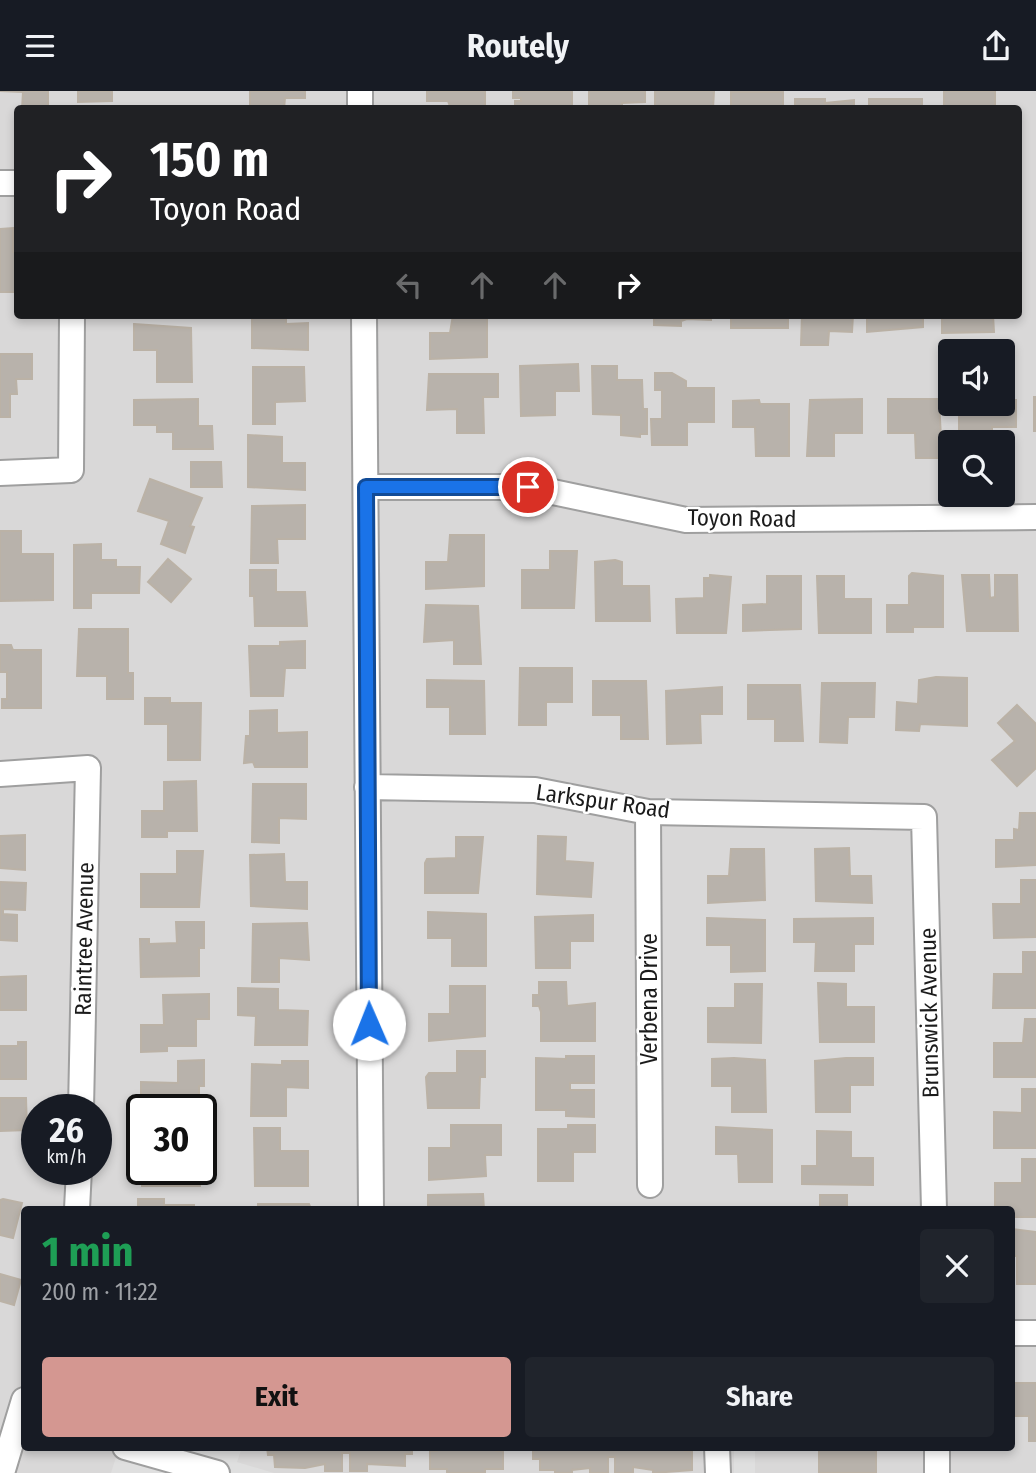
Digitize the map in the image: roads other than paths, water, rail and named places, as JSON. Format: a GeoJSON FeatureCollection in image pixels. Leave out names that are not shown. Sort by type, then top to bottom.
{"type":"FeatureCollection","features":[{"type":"Feature","properties":{"kind":"street"},"geometry":{"type":"LineString","coordinates":[[0,473],[71,470],[72,319]]}},
{"type":"Feature","properties":{"kind":"street"},"geometry":{"type":"LineString","coordinates":[[364,319],[371,1206]]}},
{"type":"Feature","properties":{"kind":"street","name":"Toyon Road"},"geometry":{"type":"LineString","coordinates":[[366,487],[528,487],[687,520],[1036,517]]}},
{"type":"Feature","properties":{"kind":"street","name":"Raintree Avenue"},"geometry":{"type":"LineString","coordinates":[[0,774],[88,768],[80,1094]]}},
{"type":"Feature","properties":{"kind":"street","name":"Larkspur Road"},"geometry":{"type":"LineString","coordinates":[[367,787],[535,790],[648,813],[924,817]]}},
{"type":"Feature","properties":{"kind":"street","name":"Verbena Drive"},"geometry":{"type":"LineString","coordinates":[[648,813],[650,1185]]}},
{"type":"Feature","properties":{"kind":"street","name":"Brunswick Avenue"},"geometry":{"type":"LineString","coordinates":[[924,817],[933,1206]]}},
{"type":"Feature","properties":{"kind":"street"},"geometry":{"type":"LineString","coordinates":[[77,1206],[78,1185]]}},
{"type":"Feature","properties":{"kind":"street"},"geometry":{"type":"LineString","coordinates":[[1015,1333],[1036,1333]]}},
{"type":"Feature","properties":{"kind":"street"},"geometry":{"type":"LineString","coordinates":[[2,1473],[17,1412]]}},
{"type":"Feature","properties":{"kind":"street"},"geometry":{"type":"LineString","coordinates":[[141,1451],[217,1473]]}},
{"type":"Feature","properties":{"kind":"street"},"geometry":{"type":"LineString","coordinates":[[717,1451],[718,1473]]}},
{"type":"Feature","properties":{"kind":"street"},"geometry":{"type":"LineString","coordinates":[[937,1451],[937,1473]]}}]}
